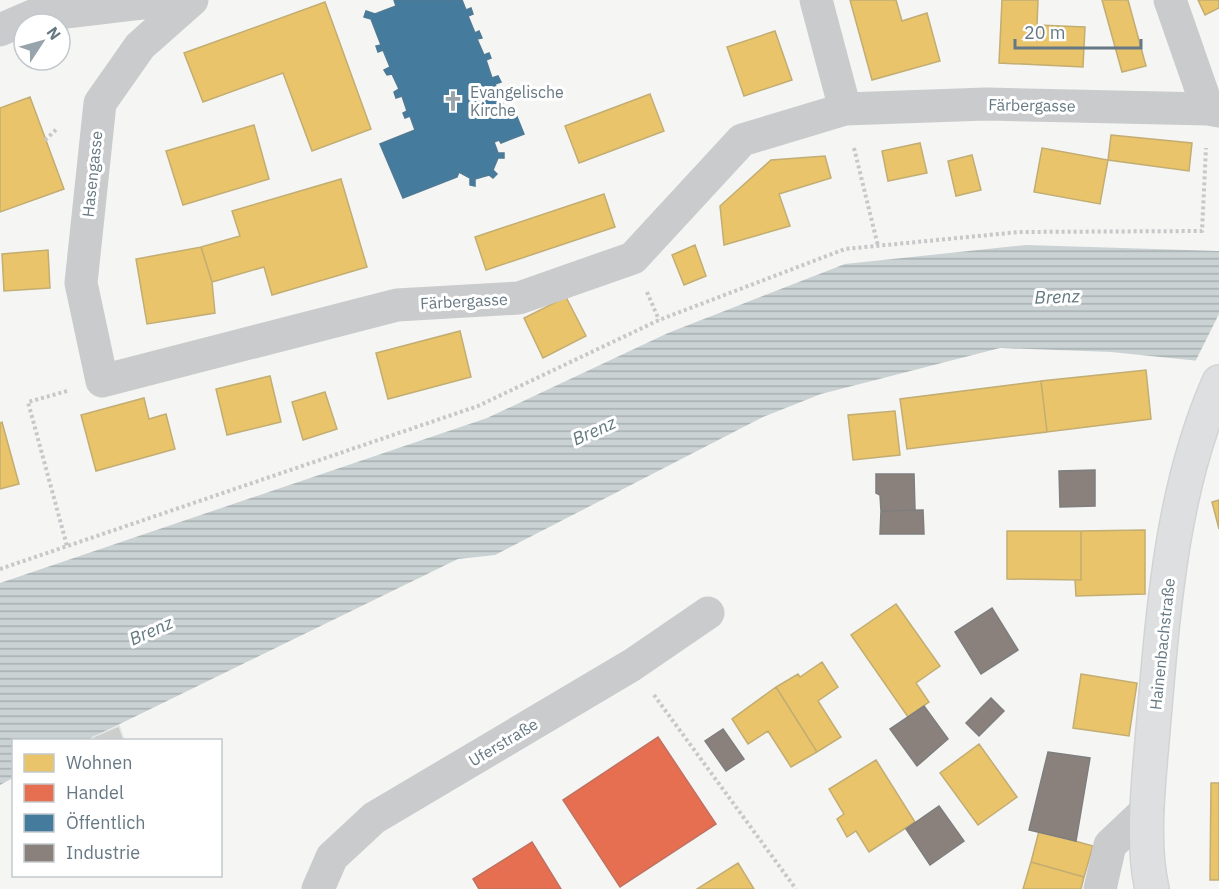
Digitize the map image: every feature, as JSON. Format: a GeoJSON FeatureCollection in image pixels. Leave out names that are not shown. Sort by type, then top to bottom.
{"type":"FeatureCollection","features":[{"type":"Feature","properties":{"kind":"street"},"geometry":{"type":"LineString","coordinates":[[66,12],[167,0]]}},
{"type":"Feature","properties":{"kind":"street","name":"Hasengasse"},"geometry":{"type":"LineString","coordinates":[[102,381],[81,283],[100,103],[140,46],[192,0]]}},
{"type":"Feature","properties":{"kind":"street"},"geometry":{"type":"LineString","coordinates":[[816,0],[845,109]]}},
{"type":"Feature","properties":{"kind":"street"},"geometry":{"type":"LineString","coordinates":[[1170,0],[1214,110]]}},
{"type":"Feature","properties":{"kind":"street"},"geometry":{"type":"LineString","coordinates":[[0,8],[16,12]]}},
{"type":"Feature","properties":{"kind":"street","name":"Färbergasse"},"geometry":{"type":"LineString","coordinates":[[102,381],[397,305],[519,298],[633,258],[742,140],[845,109],[986,104],[1214,110]]}},
{"type":"Feature","properties":{"kind":"street","name":"Hainenbachstraße"},"geometry":{"type":"LineString","coordinates":[[1152,889],[1147,810],[1161,629],[1196,437],[1214,393]]}},
{"type":"Feature","properties":{"kind":"street","name":"Uferstraße"},"geometry":{"type":"LineString","coordinates":[[318,889],[332,857],[374,818],[632,665],[708,613]]}},
{"type":"Feature","properties":{"kind":"street"},"geometry":{"type":"LineString","coordinates":[[1100,889],[1110,845],[1147,810]]}},
{"type":"Feature","properties":{"kind":"path"},"geometry":{"type":"LineString","coordinates":[[845,109],[878,246]]}},
{"type":"Feature","properties":{"kind":"path"},"geometry":{"type":"LineString","coordinates":[[0,569],[478,406],[659,320],[845,249],[1019,232],[1202,231],[1214,110]]}},
{"type":"Feature","properties":{"kind":"path"},"geometry":{"type":"LineString","coordinates":[[67,546],[28,402],[102,381]]}},
{"type":"Feature","properties":{"kind":"path"},"geometry":{"type":"LineString","coordinates":[[632,665],[796,889]]}},
{"type":"Feature","properties":{"kind":"water","name":"Brenz"},"geometry":{"type":"Polygon","coordinates":[[[1026,245],[1219,251],[1219,363],[1111,352],[1000,348],[821,394],[763,417],[495,555],[458,559],[89,739],[12,739],[12,779],[0,785],[0,583],[487,418],[668,333],[845,264],[1026,245]]]}},
{"type":"Feature","properties":{"kind":"pier"},"geometry":{"type":"Polygon","coordinates":[[[1219,314],[1219,366],[1195,363],[1196,360],[1219,314]]]}},
{"type":"Feature","properties":{"kind":"building: Wohnen"},"geometry":{"type":"Polygon","coordinates":[[[850,0],[896,0],[902,21],[927,13],[940,61],[872,80],[850,0]]]}},
{"type":"Feature","properties":{"kind":"building: Wohnen"},"geometry":{"type":"Polygon","coordinates":[[[1002,0],[1038,0],[1037,25],[1085,27],[1083,67],[999,63],[1002,0]]]}},
{"type":"Feature","properties":{"kind":"building: Wohnen"},"geometry":{"type":"Polygon","coordinates":[[[1102,0],[1128,0],[1146,66],[1122,72],[1102,0]]]}},
{"type":"Feature","properties":{"kind":"building: Wohnen"},"geometry":{"type":"Polygon","coordinates":[[[1198,0],[1219,0],[1219,8],[1205,15],[1198,0]]]}},
{"type":"Feature","properties":{"kind":"building: Wohnen"},"geometry":{"type":"Polygon","coordinates":[[[325,2],[371,129],[312,151],[283,73],[203,102],[184,53],[325,2]]]}},
{"type":"Feature","properties":{"kind":"building: Wohnen"},"geometry":{"type":"Polygon","coordinates":[[[775,31],[792,80],[744,96],[727,47],[775,31]]]}},
{"type":"Feature","properties":{"kind":"building: Wohnen"},"geometry":{"type":"Polygon","coordinates":[[[650,94],[664,131],[579,163],[565,126],[650,94]]]}},
{"type":"Feature","properties":{"kind":"building: Wohnen"},"geometry":{"type":"Polygon","coordinates":[[[30,97],[64,189],[0,212],[0,108],[30,97]]]}},
{"type":"Feature","properties":{"kind":"building: Wohnen"},"geometry":{"type":"Polygon","coordinates":[[[254,125],[269,179],[183,205],[166,151],[254,125]]]}},
{"type":"Feature","properties":{"kind":"building: Wohnen"},"geometry":{"type":"Polygon","coordinates":[[[1111,135],[1192,143],[1189,171],[1108,160],[1111,135]]]}},
{"type":"Feature","properties":{"kind":"building: Wohnen"},"geometry":{"type":"Polygon","coordinates":[[[920,143],[927,173],[888,181],[882,151],[920,143]]]}},
{"type":"Feature","properties":{"kind":"building: Wohnen"},"geometry":{"type":"Polygon","coordinates":[[[1042,148],[1108,160],[1100,204],[1034,192],[1042,148]]]}},
{"type":"Feature","properties":{"kind":"building: Wohnen"},"geometry":{"type":"Polygon","coordinates":[[[972,155],[981,190],[956,196],[948,161],[972,155]]]}},
{"type":"Feature","properties":{"kind":"building: Wohnen"},"geometry":{"type":"Polygon","coordinates":[[[825,156],[831,178],[779,194],[790,226],[724,245],[720,206],[771,160],[825,156]]]}},
{"type":"Feature","properties":{"kind":"building: Wohnen"},"geometry":{"type":"Polygon","coordinates":[[[341,179],[367,267],[272,295],[264,267],[212,282],[201,247],[240,236],[232,211],[341,179]]]}},
{"type":"Feature","properties":{"kind":"building: Wohnen"},"geometry":{"type":"Polygon","coordinates":[[[604,194],[615,227],[486,270],[475,237],[604,194]]]}},
{"type":"Feature","properties":{"kind":"building: Wohnen"},"geometry":{"type":"Polygon","coordinates":[[[695,245],[706,276],[684,285],[672,255],[695,245]]]}},
{"type":"Feature","properties":{"kind":"building: Wohnen"},"geometry":{"type":"Polygon","coordinates":[[[201,247],[212,282],[215,313],[147,324],[136,259],[201,247]]]}},
{"type":"Feature","properties":{"kind":"building: Wohnen"},"geometry":{"type":"Polygon","coordinates":[[[48,250],[50,288],[4,291],[2,254],[48,250]]]}},
{"type":"Feature","properties":{"kind":"building: Wohnen"},"geometry":{"type":"Polygon","coordinates":[[[566,297],[586,336],[543,358],[524,318],[566,297]]]}},
{"type":"Feature","properties":{"kind":"building: Wohnen"},"geometry":{"type":"Polygon","coordinates":[[[460,331],[471,377],[388,399],[376,353],[460,331]]]}},
{"type":"Feature","properties":{"kind":"building: Wohnen"},"geometry":{"type":"Polygon","coordinates":[[[1146,370],[1151,419],[1047,432],[1041,381],[1146,370]]]}},
{"type":"Feature","properties":{"kind":"building: Wohnen"},"geometry":{"type":"Polygon","coordinates":[[[270,376],[281,422],[227,435],[216,389],[270,376]]]}},
{"type":"Feature","properties":{"kind":"building: Wohnen"},"geometry":{"type":"Polygon","coordinates":[[[1041,381],[1047,432],[907,449],[900,399],[1041,381]]]}},
{"type":"Feature","properties":{"kind":"building: Wohnen"},"geometry":{"type":"Polygon","coordinates":[[[325,392],[337,429],[303,440],[292,402],[325,392]]]}},
{"type":"Feature","properties":{"kind":"building: Wohnen"},"geometry":{"type":"Polygon","coordinates":[[[144,398],[149,419],[166,414],[175,449],[96,471],[81,415],[144,398]]]}},
{"type":"Feature","properties":{"kind":"building: Wohnen"},"geometry":{"type":"Polygon","coordinates":[[[895,411],[900,455],[853,460],[848,415],[895,411]]]}},
{"type":"Feature","properties":{"kind":"building: Wohnen"},"geometry":{"type":"Polygon","coordinates":[[[2,422],[19,484],[0,489],[0,423],[2,422]]]}},
{"type":"Feature","properties":{"kind":"building: Wohnen"},"geometry":{"type":"Polygon","coordinates":[[[1219,500],[1219,529],[1212,502],[1219,500]]]}},
{"type":"Feature","properties":{"kind":"building: Wohnen"},"geometry":{"type":"Polygon","coordinates":[[[1145,530],[1145,594],[1076,596],[1075,580],[1081,580],[1081,531],[1145,530]]]}},
{"type":"Feature","properties":{"kind":"building: Wohnen"},"geometry":{"type":"Polygon","coordinates":[[[1007,531],[1081,531],[1081,580],[1007,579],[1007,531]]]}},
{"type":"Feature","properties":{"kind":"building: Wohnen"},"geometry":{"type":"Polygon","coordinates":[[[896,604],[940,666],[916,683],[929,702],[908,717],[851,635],[896,604]]]}},
{"type":"Feature","properties":{"kind":"building: Wohnen"},"geometry":{"type":"Polygon","coordinates":[[[822,662],[838,687],[818,701],[841,737],[817,752],[776,687],[798,674],[800,677],[822,662]]]}},
{"type":"Feature","properties":{"kind":"building: Wohnen"},"geometry":{"type":"Polygon","coordinates":[[[1081,674],[1137,683],[1129,736],[1073,728],[1081,674]]]}},
{"type":"Feature","properties":{"kind":"building: Wohnen"},"geometry":{"type":"Polygon","coordinates":[[[776,687],[817,752],[791,767],[768,731],[748,744],[732,719],[776,687]]]}},
{"type":"Feature","properties":{"kind":"building: Wohnen"},"geometry":{"type":"Polygon","coordinates":[[[979,744],[1017,797],[978,825],[940,773],[979,744]]]}},
{"type":"Feature","properties":{"kind":"building: Wohnen"},"geometry":{"type":"Polygon","coordinates":[[[876,760],[915,822],[869,852],[856,831],[847,837],[837,819],[844,814],[829,789],[876,760]]]}},
{"type":"Feature","properties":{"kind":"building: Wohnen"},"geometry":{"type":"Polygon","coordinates":[[[1211,783],[1219,783],[1219,880],[1210,880],[1211,783]]]}},
{"type":"Feature","properties":{"kind":"building: Wohnen"},"geometry":{"type":"Polygon","coordinates":[[[1039,831],[1093,846],[1084,877],[1031,862],[1039,831]]]}},
{"type":"Feature","properties":{"kind":"building: Wohnen"},"geometry":{"type":"Polygon","coordinates":[[[1031,862],[1084,877],[1081,889],[1023,889],[1031,862]]]}},
{"type":"Feature","properties":{"kind":"building: Wohnen"},"geometry":{"type":"Polygon","coordinates":[[[738,863],[754,889],[697,889],[738,863]]]}},
{"type":"Feature","properties":{"kind":"building: Handel"},"geometry":{"type":"Polygon","coordinates":[[[658,737],[716,824],[620,887],[563,800],[658,737]]]}},
{"type":"Feature","properties":{"kind":"building: Handel"},"geometry":{"type":"Polygon","coordinates":[[[532,842],[561,889],[479,889],[473,879],[532,842]]]}},
{"type":"Feature","properties":{"kind":"building: Öffentlich","name":"Evangelische Kirche"},"geometry":{"type":"Polygon","coordinates":[[[394,0],[462,0],[466,10],[471,8],[473,14],[468,16],[475,33],[479,31],[482,38],[477,39],[484,55],[489,53],[491,58],[486,60],[492,78],[498,76],[501,82],[495,84],[504,106],[513,107],[524,134],[501,143],[499,140],[494,142],[498,153],[504,153],[504,158],[498,158],[493,170],[497,174],[493,178],[489,175],[475,179],[475,186],[470,185],[470,178],[459,172],[457,177],[403,198],[380,144],[415,130],[410,116],[405,118],[403,113],[407,111],[402,96],[396,98],[394,92],[399,89],[392,74],[387,75],[384,70],[390,67],[383,50],[378,52],[376,46],[381,45],[371,19],[364,17],[366,11],[375,14],[396,6],[394,0]]]}},
{"type":"Feature","properties":{"kind":"building: Industrie"},"geometry":{"type":"Polygon","coordinates":[[[1095,470],[1095,506],[1060,507],[1059,471],[1095,470]]]}},
{"type":"Feature","properties":{"kind":"building: Industrie"},"geometry":{"type":"Polygon","coordinates":[[[876,474],[914,474],[915,510],[881,511],[880,495],[876,493],[876,474]]]}},
{"type":"Feature","properties":{"kind":"building: Industrie"},"geometry":{"type":"Polygon","coordinates":[[[923,510],[924,534],[880,534],[881,511],[923,510]]]}},
{"type":"Feature","properties":{"kind":"building: Industrie"},"geometry":{"type":"Polygon","coordinates":[[[992,608],[1018,650],[981,674],[955,632],[992,608]]]}},
{"type":"Feature","properties":{"kind":"building: Industrie"},"geometry":{"type":"Polygon","coordinates":[[[991,698],[1004,711],[979,736],[966,723],[991,698]]]}},
{"type":"Feature","properties":{"kind":"building: Industrie"},"geometry":{"type":"Polygon","coordinates":[[[924,706],[948,739],[917,766],[890,729],[924,706]]]}},
{"type":"Feature","properties":{"kind":"building: Industrie"},"geometry":{"type":"Polygon","coordinates":[[[723,729],[744,759],[726,771],[705,741],[723,729]]]}},
{"type":"Feature","properties":{"kind":"building: Industrie"},"geometry":{"type":"Polygon","coordinates":[[[1048,752],[1090,758],[1076,841],[1029,830],[1048,752]]]}},
{"type":"Feature","properties":{"kind":"building: Industrie"},"geometry":{"type":"Polygon","coordinates":[[[939,806],[964,841],[930,865],[906,829],[939,806]]]}},
{"type":"Feature","properties":{"kind":"building: Sonstige"},"geometry":{"type":"Polygon","coordinates":[[[119,726],[124,739],[94,739],[93,737],[119,726]]]}},
{"type":"Feature","properties":{"kind":"place","name":"Evangelische Kirche"},"geometry":{"type":"Point","coordinates":[453,101]}}]}
